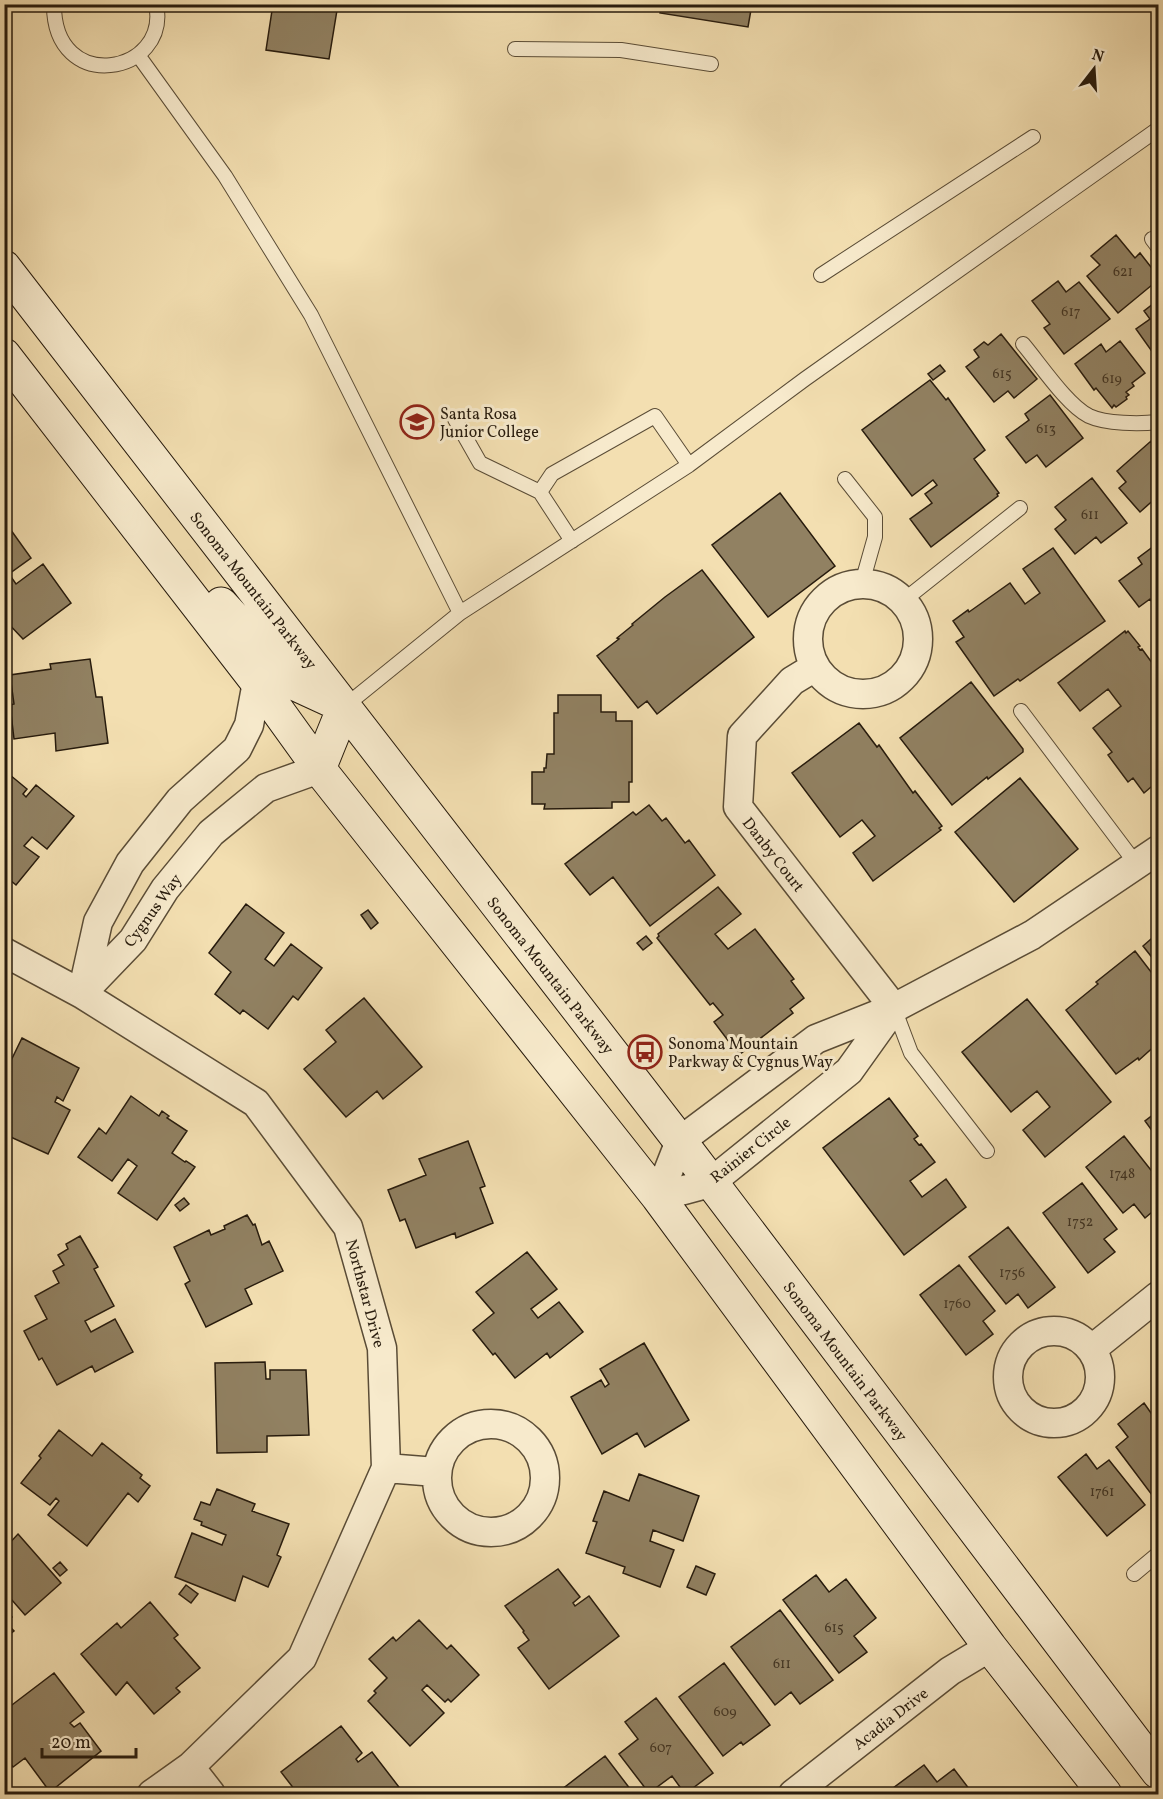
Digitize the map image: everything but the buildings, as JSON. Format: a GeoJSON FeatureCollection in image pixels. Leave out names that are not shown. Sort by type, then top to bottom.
{"type":"FeatureCollection","features":[{"type":"Feature","properties":{"kind":"main road","name":"Sonoma Mountain Parkway"},"geometry":{"type":"LineString","coordinates":[[4,267],[680,1142],[1158,1771]]}},
{"type":"Feature","properties":{"kind":"main road"},"geometry":{"type":"LineString","coordinates":[[4,356],[257,682],[320,769],[658,1197],[990,1647],[1105,1794]]}},
{"type":"Feature","properties":{"kind":"main road"},"geometry":{"type":"LineString","coordinates":[[80,454],[274,661],[287,680],[344,707],[320,769]]}},
{"type":"Feature","properties":{"kind":"street"},"geometry":{"type":"LineString","coordinates":[[862,583],[881,586],[903,601],[911,610],[918,628],[918,645],[914,662],[904,676],[891,687],[875,693],[858,694],[841,690],[826,680],[815,667],[809,649],[808,630],[815,612],[827,597],[843,587],[862,583]]}},
{"type":"Feature","properties":{"kind":"street","name":"Danby Court"},"geometry":{"type":"LineString","coordinates":[[815,667],[792,681],[742,736],[738,807],[894,1008]]}},
{"type":"Feature","properties":{"kind":"street","name":"Cygnus Way"},"geometry":{"type":"LineString","coordinates":[[82,994],[98,922],[130,863],[180,800],[237,749],[249,725],[257,682]]}},
{"type":"Feature","properties":{"kind":"street","name":"Cygnus Way"},"geometry":{"type":"LineString","coordinates":[[82,994],[133,940],[165,889],[211,832],[266,788],[320,769]]}},
{"type":"Feature","properties":{"kind":"street","name":"Rainier Circle"},"geometry":{"type":"LineString","coordinates":[[680,1142],[816,1039],[894,1008],[1032,935],[1148,857]]}},
{"type":"Feature","properties":{"kind":"street","name":"Northstar Drive"},"geometry":{"type":"LineString","coordinates":[[4,952],[82,994],[256,1103],[348,1227],[382,1348],[386,1468],[302,1658],[190,1767],[152,1794]]}},
{"type":"Feature","properties":{"kind":"street","name":"Rainier Circle"},"geometry":{"type":"LineString","coordinates":[[658,1197],[710,1183],[849,1071],[894,1008]]}},
{"type":"Feature","properties":{"kind":"street"},"geometry":{"type":"LineString","coordinates":[[658,1197],[680,1142]]}},
{"type":"Feature","properties":{"kind":"street"},"geometry":{"type":"LineString","coordinates":[[1092,1349],[1158,1296]]}},
{"type":"Feature","properties":{"kind":"street"},"geometry":{"type":"LineString","coordinates":[[386,1468],[436,1472]]}},
{"type":"Feature","properties":{"kind":"street","name":"Acadia Drive"},"geometry":{"type":"LineString","coordinates":[[793,1794],[950,1671],[990,1647]]}},
{"type":"Feature","properties":{"kind":"street"},"geometry":{"type":"LineString","coordinates":[[190,1767],[211,1794]]}},
{"type":"Feature","properties":{"kind":"lane"},"geometry":{"type":"LineString","coordinates":[[54,4],[54,22],[60,39],[71,54],[86,63],[104,66],[122,64],[138,55],[149,43],[155,28],[156,4]]}},
{"type":"Feature","properties":{"kind":"lane"},"geometry":{"type":"LineString","coordinates":[[515,49],[621,50],[711,64]]}},
{"type":"Feature","properties":{"kind":"lane"},"geometry":{"type":"LineString","coordinates":[[138,55],[225,176],[311,315],[460,613]]}},
{"type":"Feature","properties":{"kind":"lane"},"geometry":{"type":"LineString","coordinates":[[344,707],[460,613],[689,465],[805,379],[1158,129]]}},
{"type":"Feature","properties":{"kind":"lane"},"geometry":{"type":"LineString","coordinates":[[821,275],[1033,137]]}},
{"type":"Feature","properties":{"kind":"lane"},"geometry":{"type":"LineString","coordinates":[[1023,344],[1073,405],[1090,416],[1134,424],[1158,422]]}},
{"type":"Feature","properties":{"kind":"lane"},"geometry":{"type":"LineString","coordinates":[[540,492],[552,474],[655,416],[689,465]]}},
{"type":"Feature","properties":{"kind":"lane"},"geometry":{"type":"LineString","coordinates":[[455,419],[480,463],[540,492],[572,541]]}},
{"type":"Feature","properties":{"kind":"lane"},"geometry":{"type":"LineString","coordinates":[[845,479],[875,517],[875,537],[862,583]]}},
{"type":"Feature","properties":{"kind":"lane"},"geometry":{"type":"LineString","coordinates":[[903,601],[1020,507]]}},
{"type":"Feature","properties":{"kind":"lane"},"geometry":{"type":"LineString","coordinates":[[1021,711],[1148,857]]}},
{"type":"Feature","properties":{"kind":"lane"},"geometry":{"type":"LineString","coordinates":[[894,1008],[911,1053],[987,1151]]}},
{"type":"Feature","properties":{"kind":"lane"},"geometry":{"type":"LineString","coordinates":[[1134,1574],[1158,1554]]}},
{"type":"Feature","properties":{"kind":"place","name":"Santa Rosa Junior College"},"geometry":{"type":"Point","coordinates":[417,422]}},
{"type":"Feature","properties":{"kind":"place","name":"Sonoma Mountain Parkway & Cygnus Way"},"geometry":{"type":"Point","coordinates":[645,1052]}}]}
